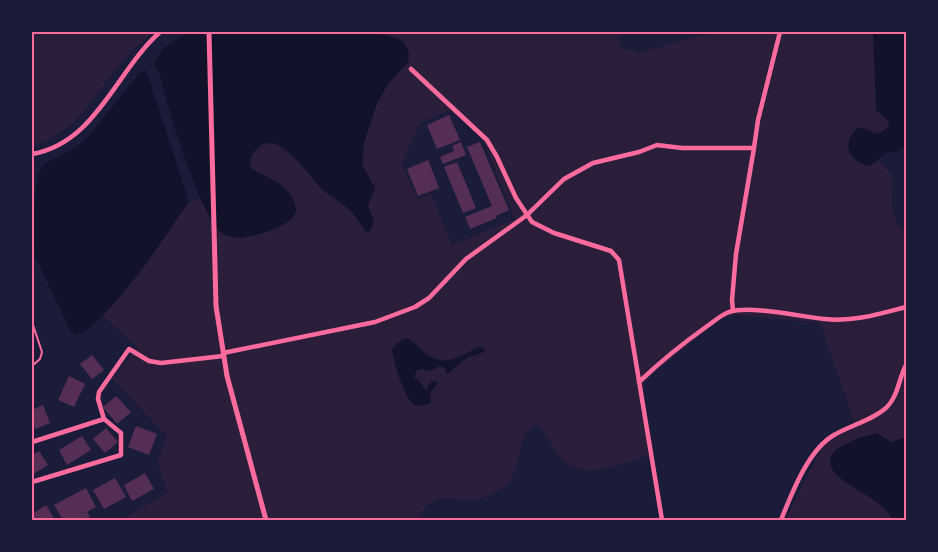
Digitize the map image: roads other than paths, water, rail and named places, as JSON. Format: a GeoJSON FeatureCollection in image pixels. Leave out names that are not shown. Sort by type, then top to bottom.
{"type":"FeatureCollection","features":[{"type":"Feature","properties":{"kind":"street"},"geometry":{"type":"LineString","coordinates":[[32,154],[44,152],[62,144],[84,127],[141,52],[160,32]]}},
{"type":"Feature","properties":{"kind":"street"},"geometry":{"type":"LineString","coordinates":[[208,32],[216,306],[223,354],[237,418],[266,520]]}},
{"type":"Feature","properties":{"kind":"street"},"geometry":{"type":"LineString","coordinates":[[733,311],[732,290],[736,254],[758,120],[780,32]]}},
{"type":"Feature","properties":{"kind":"street"},"geometry":{"type":"LineString","coordinates":[[411,69],[487,140],[527,215],[541,227],[611,251],[617,257],[621,267],[662,520]]}},
{"type":"Feature","properties":{"kind":"street"},"geometry":{"type":"LineString","coordinates":[[32,482],[121,455],[121,433],[104,420],[98,399],[99,392],[129,349],[149,361],[161,363],[223,354],[375,322],[415,308],[429,298],[476,251],[527,215],[564,179],[593,163],[639,152],[657,145],[682,148],[754,148]]}},
{"type":"Feature","properties":{"kind":"street"},"geometry":{"type":"LineString","coordinates":[[638,382],[687,341],[733,311],[762,311],[846,320],[863,319],[906,307]]}},
{"type":"Feature","properties":{"kind":"street"},"geometry":{"type":"LineString","coordinates":[[781,520],[797,484],[821,444],[835,434],[885,409],[894,397],[906,365]]}},
{"type":"Feature","properties":{"kind":"street"},"geometry":{"type":"LineString","coordinates":[[32,435],[33,442],[104,420]]}},
{"type":"Feature","properties":{"kind":"lane"},"geometry":{"type":"LineString","coordinates":[[32,322],[42,356],[32,366]]}}]}
